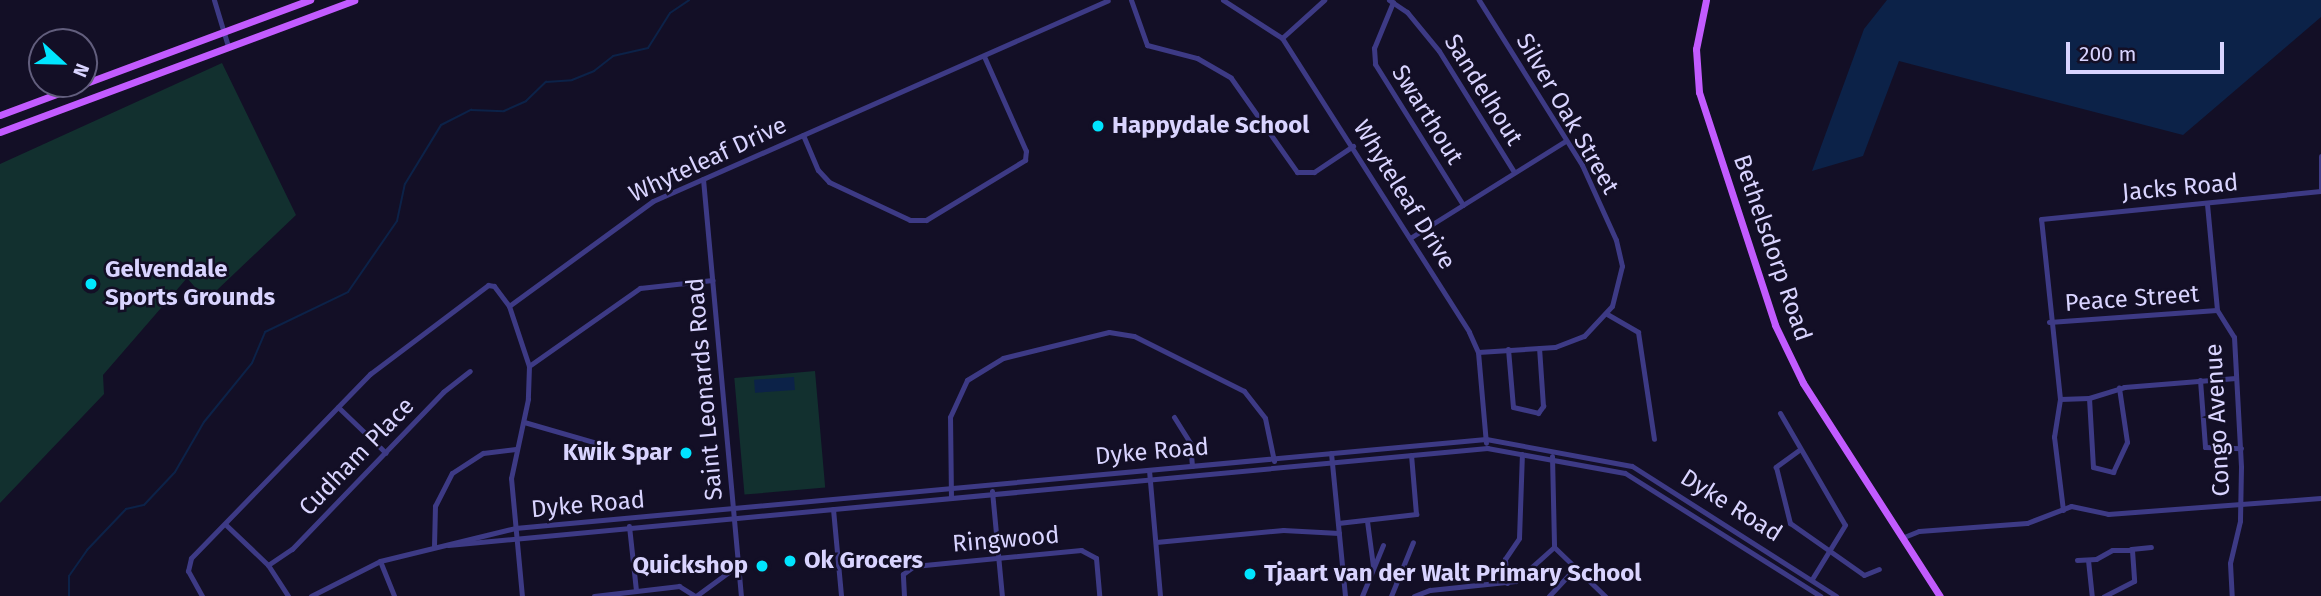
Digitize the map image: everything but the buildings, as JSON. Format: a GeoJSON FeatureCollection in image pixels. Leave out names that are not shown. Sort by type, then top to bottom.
{"type":"FeatureCollection","features":[{"type":"Feature","properties":{"kind":"main road"},"geometry":{"type":"LineString","coordinates":[[0,115],[310,0]]}},
{"type":"Feature","properties":{"kind":"main road"},"geometry":{"type":"LineString","coordinates":[[0,132],[354,0]]}},
{"type":"Feature","properties":{"kind":"main road","name":"Bethelsdorp Road"},"geometry":{"type":"LineString","coordinates":[[1706,0],[1696,49],[1700,100],[1775,325],[1803,383],[1904,537],[1934,585],[1937,596]]}},
{"type":"Feature","properties":{"kind":"street"},"geometry":{"type":"LineString","coordinates":[[214,0],[228,46]]}},
{"type":"Feature","properties":{"kind":"street","name":"Whyteleaf Drive"},"geometry":{"type":"LineString","coordinates":[[509,306],[632,213],[1108,0]]}},
{"type":"Feature","properties":{"kind":"street"},"geometry":{"type":"LineString","coordinates":[[1131,0],[1147,45],[1197,58],[1231,78],[1297,172],[1314,172],[1353,146]]}},
{"type":"Feature","properties":{"kind":"street","name":"Whyteleaf Drive"},"geometry":{"type":"LineString","coordinates":[[1223,0],[1282,38],[1353,146],[1478,352],[1487,449]]}},
{"type":"Feature","properties":{"kind":"street"},"geometry":{"type":"LineString","coordinates":[[1282,38],[1324,0]]}},
{"type":"Feature","properties":{"kind":"street","name":"Silver Oak Street"},"geometry":{"type":"LineString","coordinates":[[1478,352],[1539,348],[1573,341],[1607,314],[1620,285],[1620,253],[1581,165],[1479,0]]}},
{"type":"Feature","properties":{"kind":"street","name":"Sandelhout"},"geometry":{"type":"LineString","coordinates":[[1391,1],[1439,51],[1514,172]]}},
{"type":"Feature","properties":{"kind":"street","name":"Swarthout"},"geometry":{"type":"LineString","coordinates":[[1391,1],[1374,48],[1375,64],[1463,205]]}},
{"type":"Feature","properties":{"kind":"street"},"geometry":{"type":"LineString","coordinates":[[803,135],[820,173],[829,182],[910,220],[926,220],[1025,160],[1026,151],[984,56]]}},
{"type":"Feature","properties":{"kind":"street"},"geometry":{"type":"LineString","coordinates":[[1410,238],[1565,141]]}},
{"type":"Feature","properties":{"kind":"street"},"geometry":{"type":"LineString","coordinates":[[2321,156],[2321,190]]}},
{"type":"Feature","properties":{"kind":"street","name":"Saint Leonards Road"},"geometry":{"type":"LineString","coordinates":[[703,179],[741,596]]}},
{"type":"Feature","properties":{"kind":"street","name":"Jacks Road"},"geometry":{"type":"LineString","coordinates":[[2049,322],[2042,218],[2207,204],[2321,190]]}},
{"type":"Feature","properties":{"kind":"street","name":"Congo Avenue"},"geometry":{"type":"LineString","coordinates":[[2207,204],[2217,310],[2234,337],[2241,448],[2240,504],[2230,564],[2232,596]]}},
{"type":"Feature","properties":{"kind":"street"},"geometry":{"type":"LineString","coordinates":[[528,366],[634,291],[713,281]]}},
{"type":"Feature","properties":{"kind":"street"},"geometry":{"type":"LineString","coordinates":[[202,596],[188,564],[377,368],[488,285],[494,286],[509,306],[528,366],[524,422],[511,478],[522,596]]}},
{"type":"Feature","properties":{"kind":"street","name":"Peace Street"},"geometry":{"type":"LineString","coordinates":[[2049,322],[2217,310]]}},
{"type":"Feature","properties":{"kind":"street"},"geometry":{"type":"LineString","coordinates":[[1607,314],[1638,332],[1654,439]]}},
{"type":"Feature","properties":{"kind":"street"},"geometry":{"type":"LineString","coordinates":[[2049,322],[2060,399],[2054,437],[2063,510]]}},
{"type":"Feature","properties":{"kind":"street"},"geometry":{"type":"LineString","coordinates":[[951,498],[950,417],[956,398],[974,373],[1003,358],[1109,332],[1134,336],[1244,391],[1265,418],[1275,467]]}},
{"type":"Feature","properties":{"kind":"street"},"geometry":{"type":"LineString","coordinates":[[1508,349],[1513,407],[1538,413],[1544,406],[1539,348]]}},
{"type":"Feature","properties":{"kind":"street","name":"Cudham Place"},"geometry":{"type":"LineString","coordinates":[[268,565],[292,549],[443,391],[470,371]]}},
{"type":"Feature","properties":{"kind":"street"},"geometry":{"type":"LineString","coordinates":[[2060,399],[2089,398],[2119,388],[2236,377]]}},
{"type":"Feature","properties":{"kind":"street"},"geometry":{"type":"LineString","coordinates":[[2200,380],[2205,447],[2241,448]]}},
{"type":"Feature","properties":{"kind":"street"},"geometry":{"type":"LineString","coordinates":[[2089,398],[2093,467],[2113,472],[2127,442],[2119,388]]}},
{"type":"Feature","properties":{"kind":"street"},"geometry":{"type":"LineString","coordinates":[[338,407],[386,453]]}},
{"type":"Feature","properties":{"kind":"street"},"geometry":{"type":"LineString","coordinates":[[1780,413],[1799,450],[1845,525],[1812,579]]}},
{"type":"Feature","properties":{"kind":"street"},"geometry":{"type":"LineString","coordinates":[[1174,416],[1190,443],[1192,466]]}},
{"type":"Feature","properties":{"kind":"street"},"geometry":{"type":"LineString","coordinates":[[524,422],[600,444]]}},
{"type":"Feature","properties":{"kind":"street"},"geometry":{"type":"LineString","coordinates":[[1172,433],[1180,427]]}},
{"type":"Feature","properties":{"kind":"street","name":"Dyke Road"},"geometry":{"type":"LineString","coordinates":[[311,596],[380,561],[515,528],[1486,439],[1553,450],[1640,470],[1836,596]]}},
{"type":"Feature","properties":{"kind":"street"},"geometry":{"type":"LineString","coordinates":[[434,546],[435,506],[452,473],[483,453],[516,449]]}},
{"type":"Feature","properties":{"kind":"street","name":"Dyke Road"},"geometry":{"type":"LineString","coordinates":[[434,546],[1331,461],[1487,449],[1625,473],[1820,596]]}},
{"type":"Feature","properties":{"kind":"street"},"geometry":{"type":"LineString","coordinates":[[1553,450],[1554,547],[1605,596]]}},
{"type":"Feature","properties":{"kind":"street"},"geometry":{"type":"LineString","coordinates":[[1799,450],[1776,467],[1786,515],[1792,526],[1864,575],[1879,569]]}},
{"type":"Feature","properties":{"kind":"street"},"geometry":{"type":"LineString","coordinates":[[1331,453],[1345,596]]}},
{"type":"Feature","properties":{"kind":"street"},"geometry":{"type":"LineString","coordinates":[[1507,583],[1505,559],[1519,538],[1522,454]]}},
{"type":"Feature","properties":{"kind":"street"},"geometry":{"type":"LineString","coordinates":[[1338,523],[1416,513],[1411,455]]}},
{"type":"Feature","properties":{"kind":"street"},"geometry":{"type":"LineString","coordinates":[[1149,470],[1160,596]]}},
{"type":"Feature","properties":{"kind":"street"},"geometry":{"type":"LineString","coordinates":[[991,485],[1002,596]]}},
{"type":"Feature","properties":{"kind":"street"},"geometry":{"type":"LineString","coordinates":[[1904,537],[1919,531],[2027,523],[2071,506],[2108,514],[2321,498]]}},
{"type":"Feature","properties":{"kind":"street"},"geometry":{"type":"LineString","coordinates":[[832,500],[841,596]]}},
{"type":"Feature","properties":{"kind":"street"},"geometry":{"type":"LineString","coordinates":[[628,519],[636,590]]}},
{"type":"Feature","properties":{"kind":"street"},"geometry":{"type":"LineString","coordinates":[[1367,521],[1374,568]]}},
{"type":"Feature","properties":{"kind":"street"},"geometry":{"type":"LineString","coordinates":[[225,524],[268,565],[288,596]]}},
{"type":"Feature","properties":{"kind":"street"},"geometry":{"type":"LineString","coordinates":[[1156,542],[1283,530],[1339,533]]}},
{"type":"Feature","properties":{"kind":"street"},"geometry":{"type":"LineString","coordinates":[[1391,596],[1413,542]]}},
{"type":"Feature","properties":{"kind":"street"},"geometry":{"type":"LineString","coordinates":[[1362,596],[1383,545]]}},
{"type":"Feature","properties":{"kind":"street"},"geometry":{"type":"LineString","coordinates":[[1414,596],[1430,590],[1507,583],[1522,578],[1554,547]]}},
{"type":"Feature","properties":{"kind":"street"},"geometry":{"type":"LineString","coordinates":[[2077,560],[2088,560],[2112,550],[2151,547]]}},
{"type":"Feature","properties":{"kind":"street"},"geometry":{"type":"LineString","coordinates":[[2104,596],[2134,581],[2131,549]]}},
{"type":"Feature","properties":{"kind":"street","name":"Ringwood"},"geometry":{"type":"LineString","coordinates":[[904,596],[903,574],[910,567],[1088,551],[1097,561],[1099,596]]}},
{"type":"Feature","properties":{"kind":"street"},"geometry":{"type":"LineString","coordinates":[[2088,560],[2092,596]]}},
{"type":"Feature","properties":{"kind":"street"},"geometry":{"type":"LineString","coordinates":[[380,561],[394,596]]}},
{"type":"Feature","properties":{"kind":"street"},"geometry":{"type":"LineString","coordinates":[[594,596],[683,587],[696,596],[738,565]]}},
{"type":"Feature","properties":{"kind":"street"},"geometry":{"type":"LineString","coordinates":[[1549,596],[1575,568]]}},
{"type":"Feature","properties":{"kind":"green space","name":"Gelvendale Sports Grounds"},"geometry":{"type":"Polygon","coordinates":[[[222,63],[296,215],[216,291],[200,293],[187,278],[103,375],[104,394],[0,503],[0,164],[222,63]]]}},
{"type":"Feature","properties":{"kind":"green space"},"geometry":{"type":"Polygon","coordinates":[[[815,371],[825,488],[745,495],[734,378],[815,371]]]}},
{"type":"Feature","properties":{"kind":"water"},"geometry":{"type":"Polygon","coordinates":[[[1887,0],[2321,0],[2321,17],[2183,135],[1899,61],[1863,156],[1812,171],[1864,29],[1887,0]]]}},
{"type":"Feature","properties":{"kind":"water"},"geometry":{"type":"Polygon","coordinates":[[[794,377],[795,390],[755,393],[754,380],[794,377]]]}},
{"type":"Feature","properties":{"kind":"waterway"},"geometry":{"type":"LineString","coordinates":[[69,596],[69,576],[87,550],[126,509],[144,505],[175,472],[204,422],[252,363],[265,332],[348,292],[397,221],[405,184],[441,125],[471,110],[504,111],[526,101],[546,82],[572,80],[594,71],[613,56],[648,48],[670,13],[689,0]]}},
{"type":"Feature","properties":{"kind":"place","name":"Happydale School"},"geometry":{"type":"Point","coordinates":[1098,126]}},
{"type":"Feature","properties":{"kind":"place","name":"Gelvendale Sports Grounds"},"geometry":{"type":"Point","coordinates":[91,284]}},
{"type":"Feature","properties":{"kind":"place","name":"Kwik Spar"},"geometry":{"type":"Point","coordinates":[686,453]}},
{"type":"Feature","properties":{"kind":"place","name":"Ok Grocers"},"geometry":{"type":"Point","coordinates":[790,561]}},
{"type":"Feature","properties":{"kind":"place","name":"Quickshop"},"geometry":{"type":"Point","coordinates":[762,566]}},
{"type":"Feature","properties":{"kind":"place","name":"Tjaart van der Walt Primary School"},"geometry":{"type":"Point","coordinates":[1250,574]}}]}
